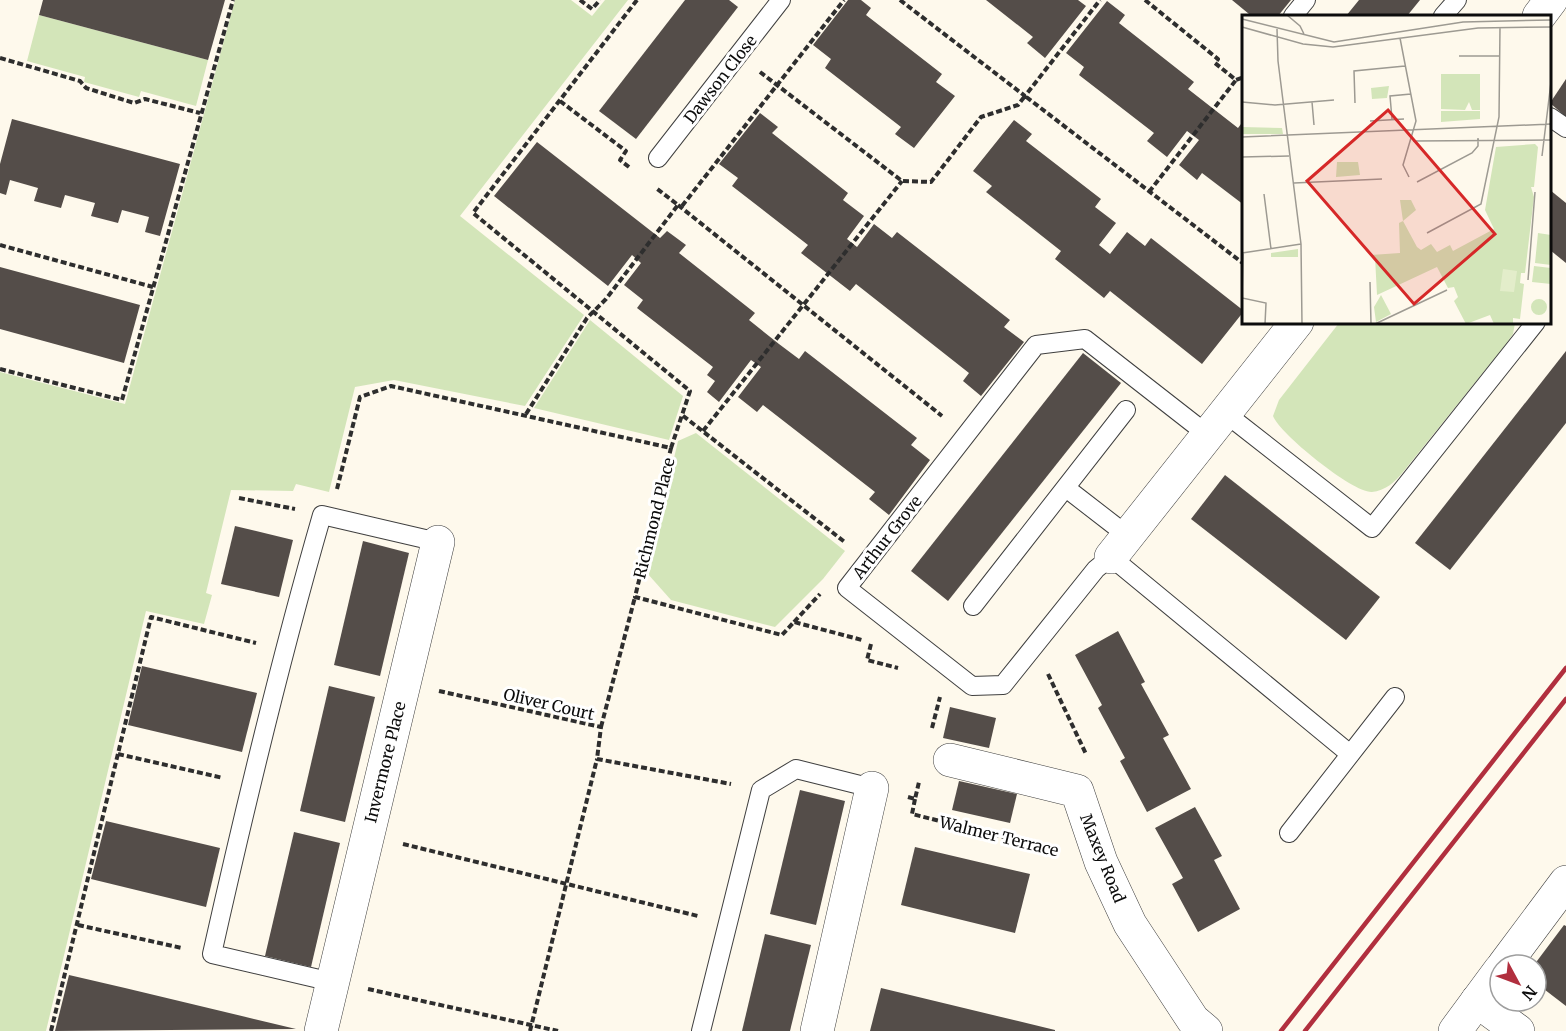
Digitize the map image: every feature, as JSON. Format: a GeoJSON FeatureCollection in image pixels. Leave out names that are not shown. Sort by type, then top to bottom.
{"type":"FeatureCollection","features":[{"type":"Feature","properties":{"kind":"street"},"geometry":{"type":"LineString","coordinates":[[1540,15],[1551,0]]}},
{"type":"Feature","properties":{"kind":"street","name":"Arthur Grove"},"geometry":{"type":"LineString","coordinates":[[1120,547],[1295,324]]}},
{"type":"Feature","properties":{"kind":"street","name":"Invermore Place"},"geometry":{"type":"LineString","coordinates":[[321,1031],[438,542]]}},
{"type":"Feature","properties":{"kind":"street"},"geometry":{"type":"LineString","coordinates":[[950,760],[1077,791]]}},
{"type":"Feature","properties":{"kind":"street"},"geometry":{"type":"LineString","coordinates":[[817,1031],[872,788]]}},
{"type":"Feature","properties":{"kind":"street","name":"Maxey Road"},"geometry":{"type":"LineString","coordinates":[[1077,791],[1101,862],[1130,924],[1194,1027]]}},
{"type":"Feature","properties":{"kind":"street"},"geometry":{"type":"LineString","coordinates":[[1513,953],[1566,882]]}},
{"type":"Feature","properties":{"kind":"street"},"geometry":{"type":"LineString","coordinates":[[1455,1031],[1488,986]]}},
{"type":"Feature","properties":{"kind":"street"},"geometry":{"type":"LineString","coordinates":[[1477,1001],[1518,1031]]}},
{"type":"Feature","properties":{"kind":"lane","name":"Dawson Close"},"geometry":{"type":"LineString","coordinates":[[658,158],[782,0]]}},
{"type":"Feature","properties":{"kind":"lane"},"geometry":{"type":"LineString","coordinates":[[1294,15],[1306,0]]}},
{"type":"Feature","properties":{"kind":"lane"},"geometry":{"type":"LineString","coordinates":[[1444,15],[1456,0]]}},
{"type":"Feature","properties":{"kind":"lane"},"geometry":{"type":"LineString","coordinates":[[1551,118],[1566,128]]}},
{"type":"Feature","properties":{"kind":"lane"},"geometry":{"type":"LineString","coordinates":[[1216,424],[1372,528],[1534,324]]}},
{"type":"Feature","properties":{"kind":"lane","name":"Arthur Grove"},"geometry":{"type":"LineString","coordinates":[[1120,547],[1096,569],[1003,685],[972,686],[848,588],[1036,345],[1085,339],[1216,424]]}},
{"type":"Feature","properties":{"kind":"lane"},"geometry":{"type":"LineString","coordinates":[[973,606],[1126,410]]}},
{"type":"Feature","properties":{"kind":"lane"},"geometry":{"type":"LineString","coordinates":[[1066,488],[1120,547],[1350,754]]}},
{"type":"Feature","properties":{"kind":"lane"},"geometry":{"type":"LineString","coordinates":[[332,982],[212,954],[250,784],[283,650],[322,515],[438,542]]}},
{"type":"Feature","properties":{"kind":"lane"},"geometry":{"type":"LineString","coordinates":[[1288,833],[1395,697]]}},
{"type":"Feature","properties":{"kind":"lane"},"geometry":{"type":"LineString","coordinates":[[701,1031],[761,790],[796,769],[872,788]]}},
{"type":"Feature","properties":{"kind":"path"},"geometry":{"type":"LineString","coordinates":[[0,369],[122,400],[233,0]]}},
{"type":"Feature","properties":{"kind":"path"},"geometry":{"type":"LineString","coordinates":[[580,0],[592,9],[600,0]]}},
{"type":"Feature","properties":{"kind":"path"},"geometry":{"type":"LineString","coordinates":[[637,0],[473,213],[690,391],[671,448]]}},
{"type":"Feature","properties":{"kind":"path"},"geometry":{"type":"LineString","coordinates":[[526,414],[593,311],[606,299],[844,0]]}},
{"type":"Feature","properties":{"kind":"path"},"geometry":{"type":"LineString","coordinates":[[900,0],[1242,262]]}},
{"type":"Feature","properties":{"kind":"path"},"geometry":{"type":"LineString","coordinates":[[738,56],[902,181],[931,182],[981,117],[1018,105],[1100,0]]}},
{"type":"Feature","properties":{"kind":"path"},"geometry":{"type":"LineString","coordinates":[[1145,0],[1218,58],[1215,63],[1236,80]]}},
{"type":"Feature","properties":{"kind":"path"},"geometry":{"type":"LineString","coordinates":[[0,58],[80,81],[86,88],[134,103],[145,99],[200,113]]}},
{"type":"Feature","properties":{"kind":"path"},"geometry":{"type":"LineString","coordinates":[[1149,192],[1236,80],[1242,78]]}},
{"type":"Feature","properties":{"kind":"path"},"geometry":{"type":"LineString","coordinates":[[560,100],[626,151],[620,160],[637,173]]}},
{"type":"Feature","properties":{"kind":"path"},"geometry":{"type":"LineString","coordinates":[[703,431],[902,181]]}},
{"type":"Feature","properties":{"kind":"path"},"geometry":{"type":"LineString","coordinates":[[653,186],[966,435]]}},
{"type":"Feature","properties":{"kind":"path"},"geometry":{"type":"LineString","coordinates":[[0,245],[153,287]]}},
{"type":"Feature","properties":{"kind":"path","name":"Richmond Place"},"geometry":{"type":"LineString","coordinates":[[322,515],[335,495],[360,397],[391,386],[526,414],[671,448],[635,597],[782,635],[794,622],[872,643],[867,660],[899,668]]}},
{"type":"Feature","properties":{"kind":"path"},"geometry":{"type":"LineString","coordinates":[[682,415],[868,560]]}},
{"type":"Feature","properties":{"kind":"path"},"geometry":{"type":"LineString","coordinates":[[239,498],[322,515]]}},
{"type":"Feature","properties":{"kind":"path"},"geometry":{"type":"LineString","coordinates":[[601,728],[635,597]]}},
{"type":"Feature","properties":{"kind":"path"},"geometry":{"type":"LineString","coordinates":[[51,1031],[151,617],[283,650]]}},
{"type":"Feature","properties":{"kind":"path"},"geometry":{"type":"LineString","coordinates":[[1026,656],[1050,675],[1095,772],[1077,791]]}},
{"type":"Feature","properties":{"kind":"path","name":"Oliver Court"},"geometry":{"type":"LineString","coordinates":[[404,683],[601,728],[597,759],[530,1031]]}},
{"type":"Feature","properties":{"kind":"path"},"geometry":{"type":"LineString","coordinates":[[931,733],[942,688]]}},
{"type":"Feature","properties":{"kind":"path"},"geometry":{"type":"LineString","coordinates":[[118,754],[250,784]]}},
{"type":"Feature","properties":{"kind":"path"},"geometry":{"type":"LineString","coordinates":[[597,759],[761,790]]}},
{"type":"Feature","properties":{"kind":"path"},"geometry":{"type":"LineString","coordinates":[[872,788],[915,799],[920,777]]}},
{"type":"Feature","properties":{"kind":"path","name":"Walmer Terrace"},"geometry":{"type":"LineString","coordinates":[[915,799],[912,814],[1101,862]]}},
{"type":"Feature","properties":{"kind":"path"},"geometry":{"type":"LineString","coordinates":[[367,835],[728,923]]}},
{"type":"Feature","properties":{"kind":"path"},"geometry":{"type":"LineString","coordinates":[[78,924],[212,954]]}},
{"type":"Feature","properties":{"kind":"path"},"geometry":{"type":"LineString","coordinates":[[332,982],[558,1031]]}},
{"type":"Feature","properties":{"kind":"green space"},"geometry":{"type":"Polygon","coordinates":[[[235,0],[571,0],[592,16],[605,0],[628,0],[460,216],[584,315],[525,406],[394,380],[355,387],[329,492],[296,484],[293,491],[231,490],[206,593],[212,595],[204,624],[146,611],[46,1031],[0,1031],[0,372],[125,404],[235,0]]]}},
{"type":"Feature","properties":{"kind":"green space"},"geometry":{"type":"Polygon","coordinates":[[[39,15],[208,60],[196,106],[141,91],[139,97],[84,82],[85,77],[27,61],[39,15]]]}},
{"type":"Feature","properties":{"kind":"green space"},"geometry":{"type":"Polygon","coordinates":[[[590,320],[683,396],[669,440],[534,408],[590,320]]]}},
{"type":"Feature","properties":{"kind":"green space"},"geometry":{"type":"Polygon","coordinates":[[[1338,324],[1515,324],[1513,334],[1506,344],[1400,476],[1385,488],[1377,491],[1363,490],[1334,473],[1289,436],[1273,416],[1279,400],[1338,324]]]}},
{"type":"Feature","properties":{"kind":"green space"},"geometry":{"type":"Polygon","coordinates":[[[696,433],[845,551],[823,579],[775,627],[671,600],[647,573],[678,441],[696,433]]]}},
{"type":"Feature","properties":{"kind":"building"},"geometry":{"type":"Polygon","coordinates":[[[43,0],[225,0],[208,60],[39,15],[43,0]]]}},
{"type":"Feature","properties":{"kind":"building"},"geometry":{"type":"Polygon","coordinates":[[[685,0],[729,0],[738,7],[636,139],[599,111],[685,0]]]}},
{"type":"Feature","properties":{"kind":"building"},"geometry":{"type":"Polygon","coordinates":[[[848,0],[861,0],[871,8],[866,15],[942,74],[936,82],[955,96],[914,148],[895,134],[901,127],[825,68],[831,59],[813,45],[848,0]]]}},
{"type":"Feature","properties":{"kind":"building"},"geometry":{"type":"Polygon","coordinates":[[[986,0],[1078,0],[1086,6],[1045,58],[1027,43],[1033,37],[986,0]]]}},
{"type":"Feature","properties":{"kind":"building"},"geometry":{"type":"Polygon","coordinates":[[[1232,0],[1291,0],[1279,15],[1249,14],[1232,0]]]}},
{"type":"Feature","properties":{"kind":"building"},"geometry":{"type":"Polygon","coordinates":[[[1359,0],[1420,0],[1408,15],[1347,15],[1359,0]]]}},
{"type":"Feature","properties":{"kind":"building"},"geometry":{"type":"Polygon","coordinates":[[[1107,1],[1125,15],[1119,23],[1194,82],[1188,89],[1238,128],[1242,123],[1242,203],[1202,173],[1197,180],[1179,165],[1199,140],[1187,131],[1167,157],[1147,141],[1154,133],[1079,75],[1084,67],[1066,53],[1107,1]]]}},
{"type":"Feature","properties":{"kind":"building"},"geometry":{"type":"Polygon","coordinates":[[[1566,79],[1566,117],[1551,102],[1566,79]]]}},
{"type":"Feature","properties":{"kind":"building"},"geometry":{"type":"Polygon","coordinates":[[[760,113],[778,127],[772,133],[848,193],[843,200],[864,216],[847,239],[857,247],[874,224],[892,238],[897,232],[1010,320],[1004,327],[1024,342],[981,396],[963,381],[969,373],[856,284],[850,291],[801,253],[808,245],[732,186],[738,178],[719,164],[760,113]]]}},
{"type":"Feature","properties":{"kind":"building"},"geometry":{"type":"Polygon","coordinates":[[[12,119],[180,164],[160,236],[145,232],[149,217],[122,210],[118,223],[91,216],[95,203],[65,195],[61,208],[34,201],[38,188],[10,180],[6,195],[0,193],[0,164],[12,119]]]}},
{"type":"Feature","properties":{"kind":"building"},"geometry":{"type":"Polygon","coordinates":[[[1014,120],[1032,134],[1026,141],[1101,199],[1095,207],[1116,223],[1099,245],[1110,254],[1127,232],[1145,246],[1151,238],[1242,309],[1242,314],[1202,364],[1110,291],[1104,298],[1055,259],[1061,251],[986,192],[992,186],[973,171],[1014,120]]]}},
{"type":"Feature","properties":{"kind":"building"},"geometry":{"type":"Polygon","coordinates":[[[537,142],[660,238],[667,231],[686,245],[679,253],[755,313],[749,320],[779,344],[799,359],[805,351],[917,438],[911,445],[930,460],[889,515],[869,499],[875,492],[763,405],[757,412],[738,397],[761,367],[751,360],[719,402],[707,392],[715,381],[707,375],[713,367],[637,308],[643,300],[624,285],[641,263],[632,255],[608,286],[494,196],[537,142]]]}},
{"type":"Feature","properties":{"kind":"building"},"geometry":{"type":"Polygon","coordinates":[[[1551,191],[1566,203],[1566,263],[1551,251],[1551,191]]]}},
{"type":"Feature","properties":{"kind":"building"},"geometry":{"type":"Polygon","coordinates":[[[0,267],[140,305],[124,363],[0,329],[0,267]]]}},
{"type":"Feature","properties":{"kind":"building"},"geometry":{"type":"Polygon","coordinates":[[[1566,351],[1566,423],[1450,570],[1415,543],[1566,351]]]}},
{"type":"Feature","properties":{"kind":"building"},"geometry":{"type":"Polygon","coordinates":[[[1083,353],[1121,383],[948,601],[911,571],[1083,353]]]}},
{"type":"Feature","properties":{"kind":"building"},"geometry":{"type":"Polygon","coordinates":[[[1225,475],[1380,597],[1346,640],[1191,519],[1225,475]]]}},
{"type":"Feature","properties":{"kind":"building"},"geometry":{"type":"Polygon","coordinates":[[[235,526],[293,540],[279,597],[221,584],[235,526]]]}},
{"type":"Feature","properties":{"kind":"building"},"geometry":{"type":"Polygon","coordinates":[[[363,541],[409,553],[380,676],[334,665],[363,541]]]}},
{"type":"Feature","properties":{"kind":"building"},"geometry":{"type":"Polygon","coordinates":[[[1118,631],[1145,682],[1141,684],[1169,735],[1163,738],[1191,789],[1147,812],[1120,761],[1125,758],[1098,708],[1102,705],[1075,655],[1118,631]]]}},
{"type":"Feature","properties":{"kind":"building"},"geometry":{"type":"Polygon","coordinates":[[[142,666],[257,693],[242,752],[128,725],[142,666]]]}},
{"type":"Feature","properties":{"kind":"building"},"geometry":{"type":"Polygon","coordinates":[[[329,686],[375,697],[345,822],[300,811],[329,686]]]}},
{"type":"Feature","properties":{"kind":"building"},"geometry":{"type":"Polygon","coordinates":[[[950,707],[996,718],[989,748],[943,738],[950,707]]]}},
{"type":"Feature","properties":{"kind":"building"},"geometry":{"type":"Polygon","coordinates":[[[959,781],[1017,794],[1010,823],[952,810],[959,781]]]}},
{"type":"Feature","properties":{"kind":"building"},"geometry":{"type":"Polygon","coordinates":[[[800,790],[845,801],[816,925],[770,914],[800,790]]]}},
{"type":"Feature","properties":{"kind":"building"},"geometry":{"type":"Polygon","coordinates":[[[1195,807],[1222,856],[1214,860],[1240,909],[1198,932],[1172,884],[1183,878],[1155,828],[1195,807]]]}},
{"type":"Feature","properties":{"kind":"building"},"geometry":{"type":"Polygon","coordinates":[[[106,821],[220,848],[206,907],[91,879],[106,821]]]}},
{"type":"Feature","properties":{"kind":"building"},"geometry":{"type":"Polygon","coordinates":[[[294,832],[340,843],[311,967],[265,956],[294,832]]]}},
{"type":"Feature","properties":{"kind":"building"},"geometry":{"type":"Polygon","coordinates":[[[915,847],[1030,874],[1015,933],[901,905],[915,847]]]}},
{"type":"Feature","properties":{"kind":"building"},"geometry":{"type":"Polygon","coordinates":[[[1564,925],[1566,926],[1566,1006],[1548,992],[1548,953],[1543,953],[1564,925]]]}},
{"type":"Feature","properties":{"kind":"building"},"geometry":{"type":"Polygon","coordinates":[[[765,934],[811,945],[790,1031],[742,1031],[765,934]]]}},
{"type":"Feature","properties":{"kind":"building"},"geometry":{"type":"Polygon","coordinates":[[[69,975],[125,988],[296,1029],[55,1031],[69,975]]]}},
{"type":"Feature","properties":{"kind":"building"},"geometry":{"type":"Polygon","coordinates":[[[881,988],[1055,1030],[1055,1031],[870,1031],[881,988]]]}},
{"type":"Feature","properties":{"kind":"railway"},"geometry":{"type":"LineString","coordinates":[[1281,1031],[1566,668]]}},
{"type":"Feature","properties":{"kind":"railway"},"geometry":{"type":"LineString","coordinates":[[1305,1031],[1566,699]]}}]}
